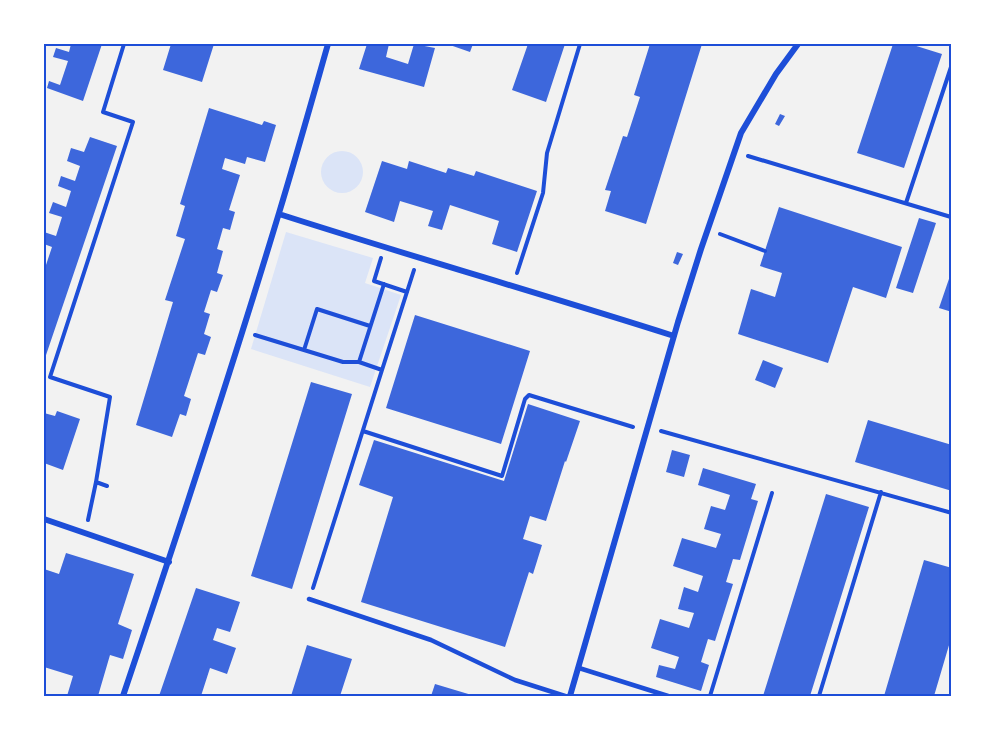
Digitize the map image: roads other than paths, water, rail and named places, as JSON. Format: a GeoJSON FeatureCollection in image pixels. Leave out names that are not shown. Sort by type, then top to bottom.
{"type":"FeatureCollection","features":[{"type":"Feature","properties":{"kind":"street"},"geometry":{"type":"LineString","coordinates":[[123,696],[169,562],[240,339],[328,44]]}},
{"type":"Feature","properties":{"kind":"street"},"geometry":{"type":"LineString","coordinates":[[570,696],[707,229],[741,133],[776,74],[798,44]]}},
{"type":"Feature","properties":{"kind":"street"},"geometry":{"type":"LineString","coordinates":[[279,214],[674,336]]}},
{"type":"Feature","properties":{"kind":"street"},"geometry":{"type":"LineString","coordinates":[[44,519],[169,562]]}},
{"type":"Feature","properties":{"kind":"lane"},"geometry":{"type":"LineString","coordinates":[[309,599],[431,640],[515,680],[565,696]]}},
{"type":"Feature","properties":{"kind":"lane"},"geometry":{"type":"LineString","coordinates":[[579,668],[669,696]]}}]}
